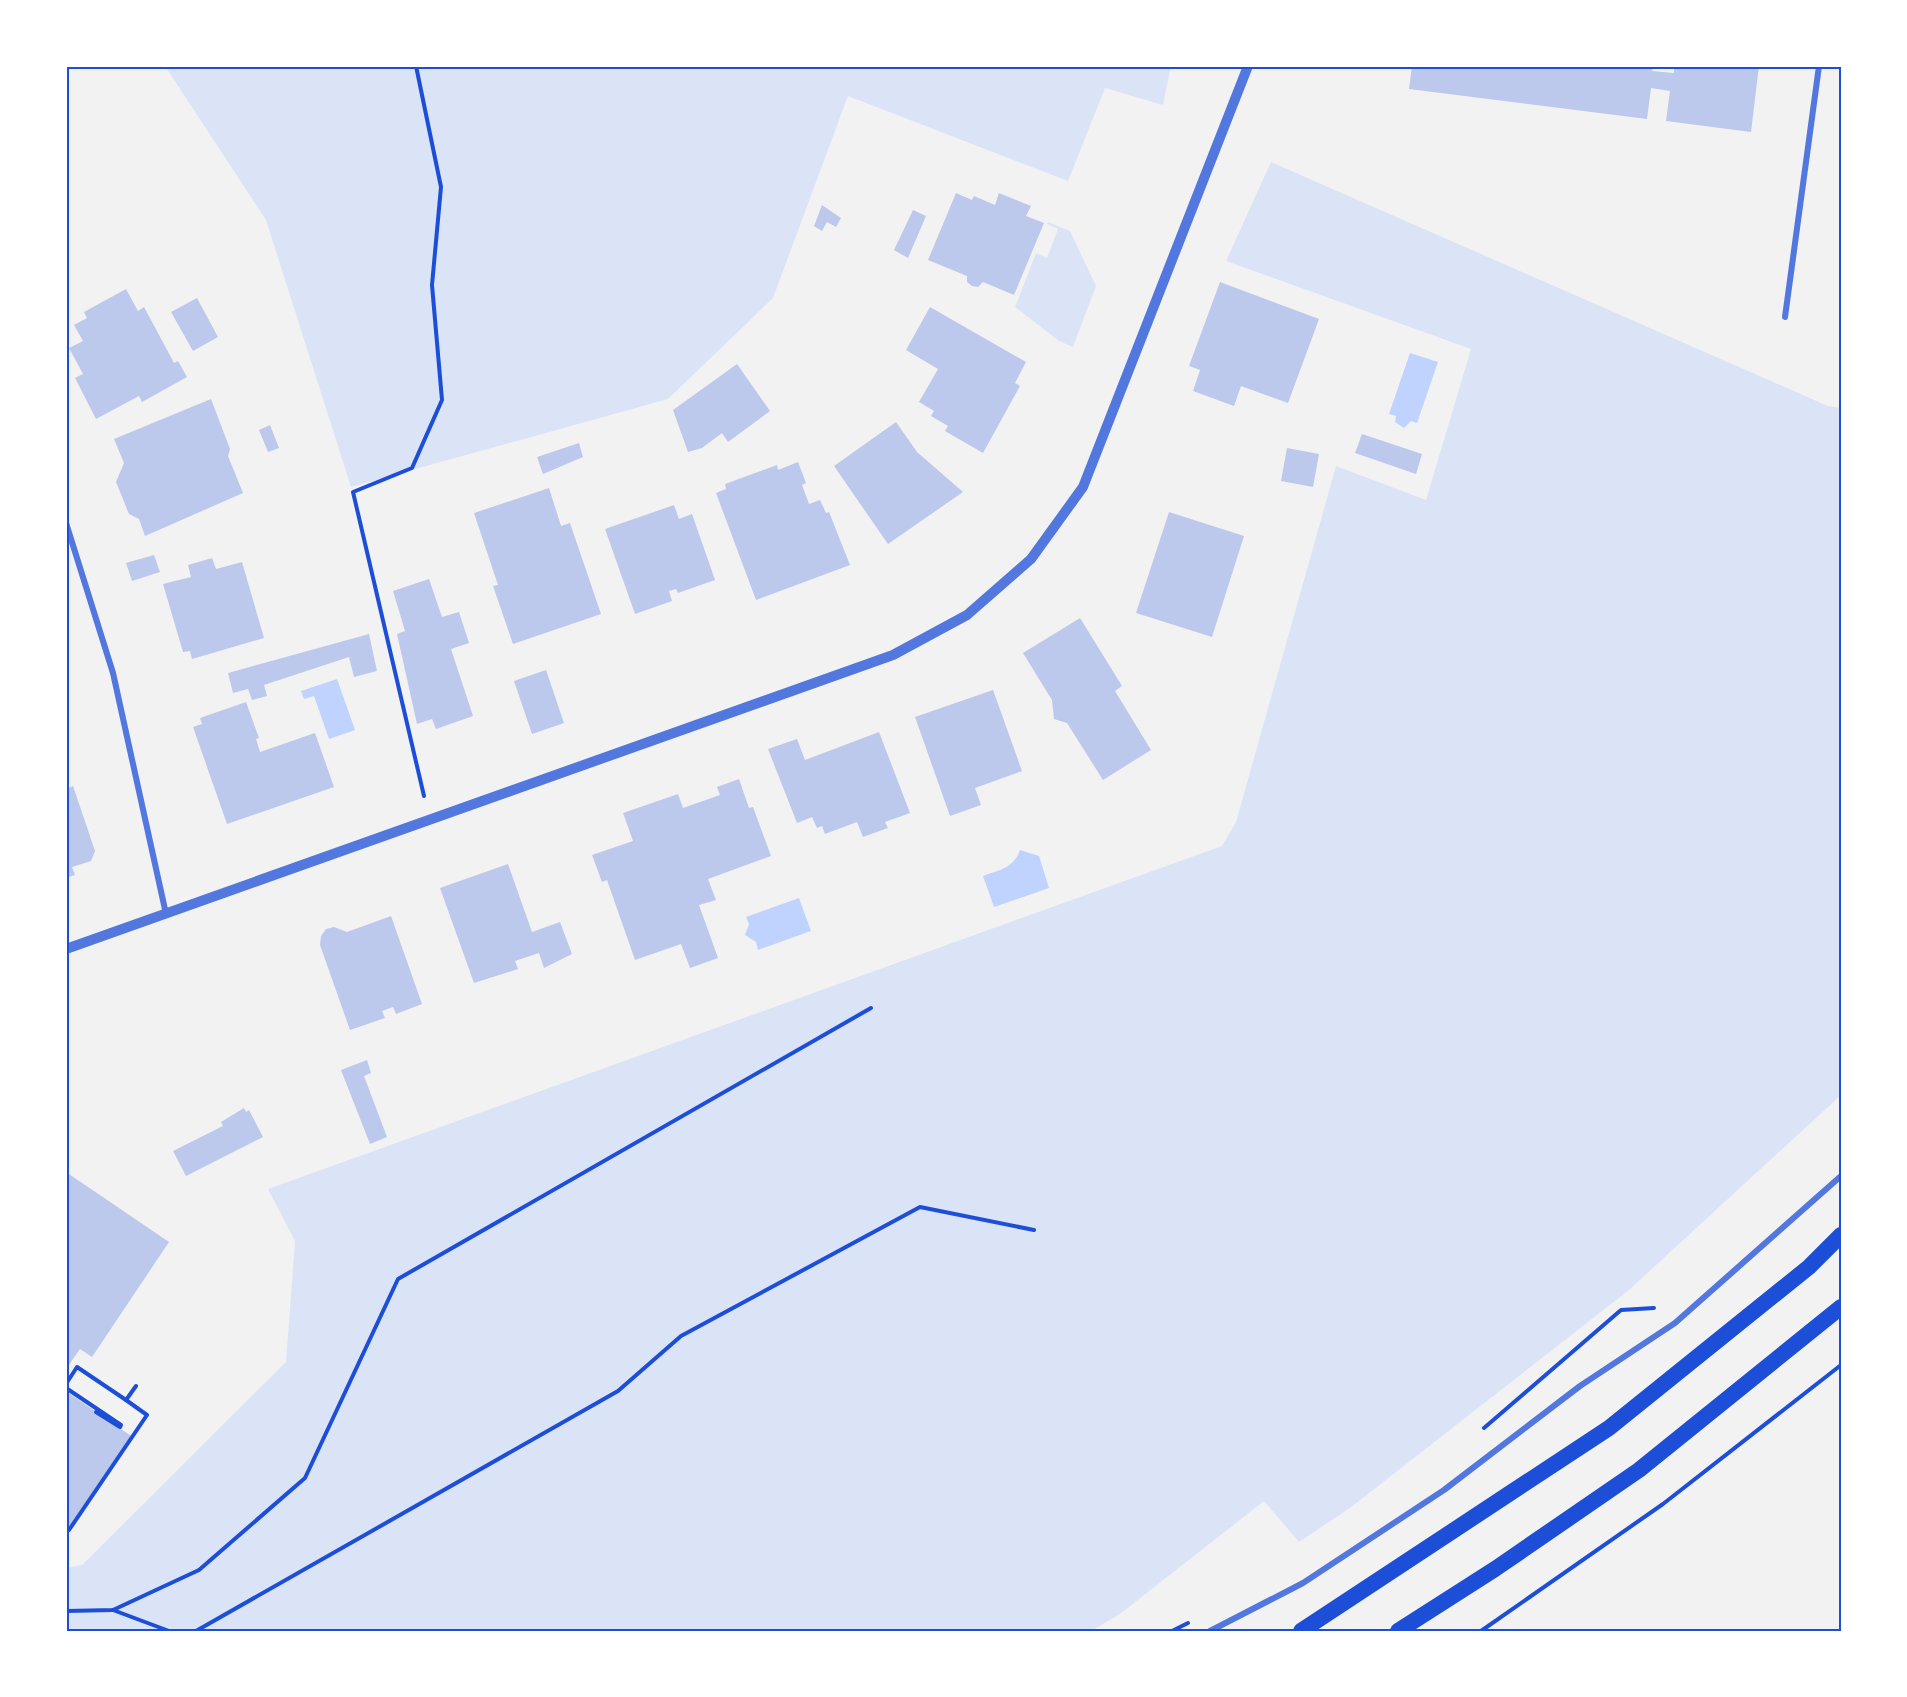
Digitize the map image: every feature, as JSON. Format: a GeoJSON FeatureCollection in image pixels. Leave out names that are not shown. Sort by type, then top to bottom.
{"type":"FeatureCollection","features":[{"type":"Feature","properties":{"kind":"highway"},"geometry":{"type":"LineString","coordinates":[[1301,1631],[1609,1428],[1809,1267],[1841,1235]]}},
{"type":"Feature","properties":{"kind":"highway"},"geometry":{"type":"LineString","coordinates":[[1398,1631],[1495,1569],[1639,1470],[1841,1307]]}},
{"type":"Feature","properties":{"kind":"highway"},"geometry":{"type":"LineString","coordinates":[[1824,1323],[1841,1316]]}},
{"type":"Feature","properties":{"kind":"street"},"geometry":{"type":"LineString","coordinates":[[66,949],[893,655],[967,615],[1030,559],[1083,487],[1248,66]]}},
{"type":"Feature","properties":{"kind":"street"},"geometry":{"type":"LineString","coordinates":[[1785,317],[1819,66]]}},
{"type":"Feature","properties":{"kind":"street"},"geometry":{"type":"LineString","coordinates":[[66,523],[113,673],[166,914]]}},
{"type":"Feature","properties":{"kind":"street"},"geometry":{"type":"LineString","coordinates":[[1210,1631],[1303,1583],[1444,1490],[1580,1386],[1675,1323],[1841,1176]]}},
{"type":"Feature","properties":{"kind":"path"},"geometry":{"type":"LineString","coordinates":[[416,66],[441,187],[432,285],[442,400],[412,468],[353,492],[429,820]]}},
{"type":"Feature","properties":{"kind":"path"},"geometry":{"type":"LineString","coordinates":[[113,1610],[199,1570],[305,1478],[398,1279],[871,1008]]}},
{"type":"Feature","properties":{"kind":"path"},"geometry":{"type":"LineString","coordinates":[[196,1631],[618,1391],[681,1336],[920,1207],[1034,1230]]}},
{"type":"Feature","properties":{"kind":"path"},"geometry":{"type":"LineString","coordinates":[[1476,1434],[1621,1310]]}},
{"type":"Feature","properties":{"kind":"path"},"geometry":{"type":"LineString","coordinates":[[1481,1631],[1663,1504],[1841,1365]]}},
{"type":"Feature","properties":{"kind":"path"},"geometry":{"type":"LineString","coordinates":[[66,1531],[69,1530],[147,1415],[77,1367],[66,1386],[121,1425],[120,1427],[96,1412]]}},
{"type":"Feature","properties":{"kind":"path"},"geometry":{"type":"LineString","coordinates":[[126,1400],[136,1386]]}},
{"type":"Feature","properties":{"kind":"path"},"geometry":{"type":"LineString","coordinates":[[66,1611],[113,1610],[169,1631]]}},
{"type":"Feature","properties":{"kind":"path"},"geometry":{"type":"LineString","coordinates":[[1172,1631],[1197,1618]]}},
{"type":"Feature","properties":{"kind":"shaded area"},"geometry":{"type":"Polygon","coordinates":[[[165,66],[1171,66],[1163,105],[1105,88],[1068,181],[848,96],[773,298],[668,399],[351,487],[266,220],[165,66]]]}},
{"type":"Feature","properties":{"kind":"shaded area"},"geometry":{"type":"Polygon","coordinates":[[[1271,162],[1828,406],[1841,408],[1841,1095],[1629,1290],[1350,1508],[1299,1542],[1264,1501],[1120,1614],[1091,1631],[66,1631],[66,1568],[82,1565],[286,1362],[295,1241],[268,1189],[1222,846],[1236,822],[1336,466],[1426,500],[1471,349],[1226,261],[1271,162]]]}},
{"type":"Feature","properties":{"kind":"shaded area"},"geometry":{"type":"Polygon","coordinates":[[[1048,222],[1070,231],[1096,286],[1073,347],[1059,341],[1015,307],[1036,253],[1047,258],[1058,229],[1047,224],[1048,222]]]}},
{"type":"Feature","properties":{"kind":"water"},"geometry":{"type":"Polygon","coordinates":[[[1410,353],[1438,362],[1417,423],[1411,421],[1404,428],[1395,422],[1396,416],[1389,414],[1410,353]]]}},
{"type":"Feature","properties":{"kind":"water"},"geometry":{"type":"Polygon","coordinates":[[[337,679],[355,730],[329,739],[314,696],[304,699],[301,691],[337,679]]]}},
{"type":"Feature","properties":{"kind":"water"},"geometry":{"type":"Polygon","coordinates":[[[1020,850],[1039,856],[1049,888],[994,907],[983,876],[1010,865],[1020,850]]]}},
{"type":"Feature","properties":{"kind":"water"},"geometry":{"type":"Polygon","coordinates":[[[799,898],[811,931],[758,950],[756,942],[745,935],[749,924],[746,917],[799,898]]]}},
{"type":"Feature","properties":{"kind":"building"},"geometry":{"type":"Polygon","coordinates":[[[1412,66],[1653,66],[1652,71],[1674,73],[1674,66],[1759,66],[1751,132],[1666,121],[1670,91],[1651,88],[1647,119],[1409,89],[1412,66]]]}},
{"type":"Feature","properties":{"kind":"building"},"geometry":{"type":"Polygon","coordinates":[[[956,193],[972,200],[974,196],[995,205],[999,193],[1031,206],[1026,216],[1044,223],[1014,295],[983,282],[978,287],[972,286],[967,282],[967,276],[928,260],[956,193]]]}},
{"type":"Feature","properties":{"kind":"building"},"geometry":{"type":"Polygon","coordinates":[[[822,205],[841,218],[836,227],[827,222],[822,231],[814,226],[822,205]]]}},
{"type":"Feature","properties":{"kind":"building"},"geometry":{"type":"Polygon","coordinates":[[[913,210],[926,216],[908,258],[894,250],[913,210]]]}},
{"type":"Feature","properties":{"kind":"building"},"geometry":{"type":"Polygon","coordinates":[[[1220,282],[1319,319],[1288,403],[1241,386],[1234,406],[1193,391],[1200,370],[1189,366],[1220,282]]]}},
{"type":"Feature","properties":{"kind":"building"},"geometry":{"type":"Polygon","coordinates":[[[126,289],[138,311],[144,307],[174,363],[178,361],[187,377],[142,402],[139,396],[96,419],[75,378],[83,374],[69,348],[83,341],[74,325],[87,318],[84,312],[126,289]]]}},
{"type":"Feature","properties":{"kind":"building"},"geometry":{"type":"Polygon","coordinates":[[[197,298],[218,337],[193,351],[171,312],[197,298]]]}},
{"type":"Feature","properties":{"kind":"building"},"geometry":{"type":"Polygon","coordinates":[[[930,307],[1026,362],[1015,383],[1020,386],[983,453],[945,431],[948,426],[931,416],[934,411],[919,402],[938,369],[906,350],[930,307]]]}},
{"type":"Feature","properties":{"kind":"building"},"geometry":{"type":"Polygon","coordinates":[[[737,364],[770,411],[728,442],[722,433],[702,448],[688,452],[673,410],[737,364]]]}},
{"type":"Feature","properties":{"kind":"building"},"geometry":{"type":"Polygon","coordinates":[[[211,399],[230,449],[228,456],[243,493],[145,536],[139,519],[129,514],[116,482],[124,463],[114,439],[211,399]]]}},
{"type":"Feature","properties":{"kind":"building"},"geometry":{"type":"Polygon","coordinates":[[[896,422],[917,452],[963,492],[888,544],[834,466],[896,422]]]}},
{"type":"Feature","properties":{"kind":"building"},"geometry":{"type":"Polygon","coordinates":[[[270,425],[279,448],[268,452],[259,430],[270,425]]]}},
{"type":"Feature","properties":{"kind":"building"},"geometry":{"type":"Polygon","coordinates":[[[1362,434],[1422,454],[1416,474],[1355,453],[1362,434]]]}},
{"type":"Feature","properties":{"kind":"building"},"geometry":{"type":"Polygon","coordinates":[[[579,443],[583,457],[543,474],[537,457],[579,443]]]}},
{"type":"Feature","properties":{"kind":"building"},"geometry":{"type":"Polygon","coordinates":[[[1287,448],[1319,454],[1313,487],[1281,481],[1287,448]]]}},
{"type":"Feature","properties":{"kind":"building"},"geometry":{"type":"Polygon","coordinates":[[[798,462],[806,483],[802,485],[809,504],[820,500],[826,513],[829,512],[850,565],[756,600],[716,493],[726,489],[725,484],[777,465],[778,470],[798,462]]]}},
{"type":"Feature","properties":{"kind":"building"},"geometry":{"type":"Polygon","coordinates":[[[549,488],[561,526],[570,523],[601,614],[513,644],[493,586],[498,585],[474,513],[549,488]]]}},
{"type":"Feature","properties":{"kind":"building"},"geometry":{"type":"Polygon","coordinates":[[[674,505],[679,519],[692,514],[715,580],[678,593],[676,589],[669,591],[672,601],[635,614],[605,529],[674,505]]]}},
{"type":"Feature","properties":{"kind":"building"},"geometry":{"type":"Polygon","coordinates":[[[1169,512],[1244,536],[1212,637],[1136,613],[1169,512]]]}},
{"type":"Feature","properties":{"kind":"building"},"geometry":{"type":"Polygon","coordinates":[[[154,555],[160,572],[132,581],[126,563],[154,555]]]}},
{"type":"Feature","properties":{"kind":"building"},"geometry":{"type":"Polygon","coordinates":[[[212,558],[216,569],[242,562],[264,638],[192,659],[190,651],[183,652],[163,584],[191,577],[188,565],[212,558]]]}},
{"type":"Feature","properties":{"kind":"building"},"geometry":{"type":"Polygon","coordinates":[[[429,579],[442,617],[459,612],[469,643],[451,649],[473,716],[436,729],[432,719],[417,724],[397,634],[405,631],[393,591],[429,579]]]}},
{"type":"Feature","properties":{"kind":"building"},"geometry":{"type":"Polygon","coordinates":[[[1080,618],[1122,686],[1115,691],[1151,750],[1103,780],[1067,723],[1054,719],[1052,700],[1023,653],[1080,618]]]}},
{"type":"Feature","properties":{"kind":"building"},"geometry":{"type":"Polygon","coordinates":[[[369,634],[377,671],[354,677],[349,657],[264,685],[267,696],[252,700],[248,689],[233,693],[228,673],[369,634]]]}},
{"type":"Feature","properties":{"kind":"building"},"geometry":{"type":"Polygon","coordinates":[[[546,670],[564,723],[532,734],[514,681],[546,670]]]}},
{"type":"Feature","properties":{"kind":"building"},"geometry":{"type":"Polygon","coordinates":[[[993,690],[1022,771],[975,788],[981,805],[950,816],[915,717],[993,690]]]}},
{"type":"Feature","properties":{"kind":"building"},"geometry":{"type":"Polygon","coordinates":[[[246,702],[259,738],[256,739],[260,752],[315,733],[334,787],[227,824],[193,727],[202,724],[200,718],[246,702]]]}},
{"type":"Feature","properties":{"kind":"building"},"geometry":{"type":"Polygon","coordinates":[[[879,732],[910,813],[885,822],[888,828],[863,837],[857,822],[825,834],[822,826],[817,828],[812,817],[797,823],[768,749],[797,739],[805,760],[879,732]]]}},
{"type":"Feature","properties":{"kind":"building"},"geometry":{"type":"Polygon","coordinates":[[[739,779],[749,808],[753,807],[771,856],[708,879],[716,900],[699,905],[718,958],[690,968],[681,944],[635,960],[607,880],[602,882],[592,855],[633,841],[623,813],[678,794],[683,808],[720,795],[717,787],[739,779]]]}},
{"type":"Feature","properties":{"kind":"building"},"geometry":{"type":"Polygon","coordinates":[[[73,786],[95,851],[91,861],[72,867],[75,875],[66,878],[66,789],[73,786]]]}},
{"type":"Feature","properties":{"kind":"building"},"geometry":{"type":"Polygon","coordinates":[[[508,864],[532,932],[560,922],[572,954],[544,968],[539,953],[515,961],[518,969],[474,983],[440,888],[508,864]]]}},
{"type":"Feature","properties":{"kind":"building"},"geometry":{"type":"Polygon","coordinates":[[[391,916],[422,1004],[396,1014],[393,1007],[382,1011],[385,1018],[350,1030],[320,945],[321,936],[326,929],[334,927],[347,932],[391,916]]]}},
{"type":"Feature","properties":{"kind":"building"},"geometry":{"type":"Polygon","coordinates":[[[367,1060],[371,1073],[364,1076],[387,1137],[370,1144],[341,1070],[367,1060]]]}},
{"type":"Feature","properties":{"kind":"building"},"geometry":{"type":"Polygon","coordinates":[[[244,1108],[246,1112],[249,1110],[263,1137],[186,1176],[173,1151],[223,1126],[221,1122],[244,1108]]]}},
{"type":"Feature","properties":{"kind":"building"},"geometry":{"type":"Polygon","coordinates":[[[66,1172],[169,1242],[92,1357],[80,1349],[66,1369],[66,1172]]]}},
{"type":"Feature","properties":{"kind":"building"},"geometry":{"type":"Polygon","coordinates":[[[66,1391],[131,1436],[68,1528],[66,1527],[66,1391]]]}}]}
